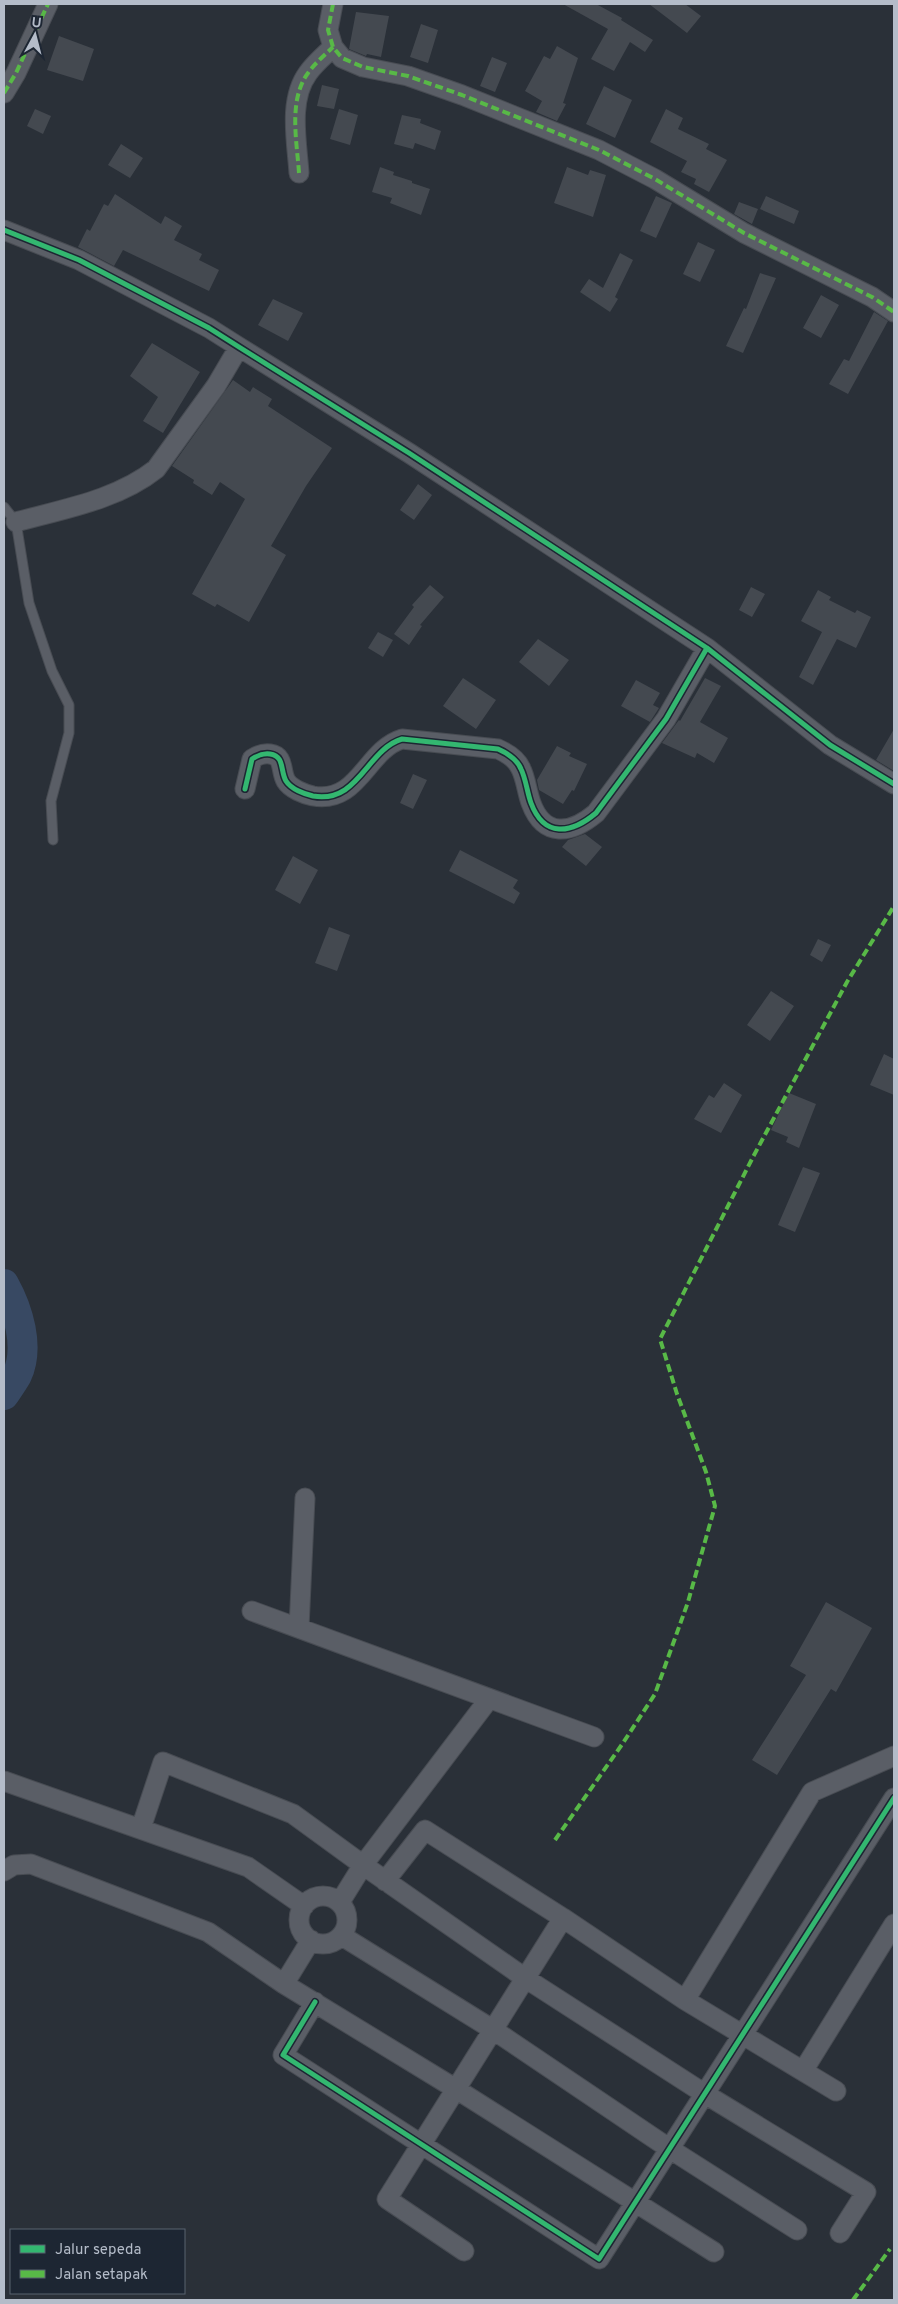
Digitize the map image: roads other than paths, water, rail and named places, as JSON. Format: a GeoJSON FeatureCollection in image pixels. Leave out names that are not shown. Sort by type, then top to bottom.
{"type":"FeatureCollection","features":[{"type":"Feature","properties":{"kind":"street"},"geometry":{"type":"LineString","coordinates":[[4,93],[16,73],[48,4]]}},
{"type":"Feature","properties":{"kind":"street"},"geometry":{"type":"LineString","coordinates":[[333,4],[328,30],[333,47],[342,58],[363,67],[408,76],[462,95],[599,150],[655,179],[744,233],[872,297],[894,312]]}},
{"type":"Feature","properties":{"kind":"street"},"geometry":{"type":"LineString","coordinates":[[299,173],[295,123],[299,91],[308,73],[333,47]]}},
{"type":"Feature","properties":{"kind":"street"},"geometry":{"type":"LineString","coordinates":[[4,230],[79,260],[208,328],[239,347],[409,453],[707,648],[830,745],[894,784]]}},
{"type":"Feature","properties":{"kind":"street"},"geometry":{"type":"LineString","coordinates":[[16,522],[87,503],[143,479],[156,469],[216,386],[239,347]]}},
{"type":"Feature","properties":{"kind":"street"},"geometry":{"type":"LineString","coordinates":[[245,789],[252,759],[264,754],[273,754],[281,761],[285,779],[291,786],[312,796],[326,796],[346,789],[360,778],[390,743],[402,740],[498,749],[509,754],[521,768],[531,804],[537,815],[548,827],[567,830],[582,825],[596,813],[666,719],[707,648]]}},
{"type":"Feature","properties":{"kind":"street"},"geometry":{"type":"LineString","coordinates":[[299,1628],[305,1498]]}},
{"type":"Feature","properties":{"kind":"street"},"geometry":{"type":"LineString","coordinates":[[252,1611],[594,1737]]}},
{"type":"Feature","properties":{"kind":"street"},"geometry":{"type":"LineString","coordinates":[[340,1902],[363,1865],[489,1698]]}},
{"type":"Feature","properties":{"kind":"street"},"geometry":{"type":"LineString","coordinates":[[685,2000],[812,1792],[894,1756]]}},
{"type":"Feature","properties":{"kind":"street"},"geometry":{"type":"LineString","coordinates":[[141,1828],[163,1762],[293,1814],[385,1881],[525,1978],[705,2094],[866,2192],[840,2233]]}},
{"type":"Feature","properties":{"kind":"street"},"geometry":{"type":"LineString","coordinates":[[4,1781],[248,1866],[304,1906]]}},
{"type":"Feature","properties":{"kind":"street"},"geometry":{"type":"LineString","coordinates":[[315,2002],[283,2055],[599,2259],[894,1798]]}},
{"type":"Feature","properties":{"kind":"street"},"geometry":{"type":"LineString","coordinates":[[385,1881],[425,1830],[563,1918],[685,2000],[836,2091]]}},
{"type":"Feature","properties":{"kind":"street"},"geometry":{"type":"LineString","coordinates":[[4,1871],[14,1865],[31,1864],[208,1932],[284,1984],[456,2089],[714,2252]]}},
{"type":"Feature","properties":{"kind":"street"},"geometry":{"type":"LineString","coordinates":[[326,1896],[340,1902],[347,1915],[346,1930],[342,1936],[329,1944],[321,1944],[311,1940],[300,1926],[299,1918],[304,1906],[318,1897],[326,1896]]}},
{"type":"Feature","properties":{"kind":"street"},"geometry":{"type":"LineString","coordinates":[[464,2251],[388,2199],[492,2029],[563,1918]]}},
{"type":"Feature","properties":{"kind":"street"},"geometry":{"type":"LineString","coordinates":[[803,2071],[893,1930]]}},
{"type":"Feature","properties":{"kind":"street"},"geometry":{"type":"LineString","coordinates":[[342,1936],[492,2029],[670,2149],[797,2230]]}},
{"type":"Feature","properties":{"kind":"street"},"geometry":{"type":"LineString","coordinates":[[284,1984],[311,1940]]}},
{"type":"Feature","properties":{"kind":"lane"},"geometry":{"type":"LineString","coordinates":[[4,507],[16,522],[29,604],[52,671],[69,705],[69,733],[52,801],[53,840]]}},
{"type":"Feature","properties":{"kind":"waterway"},"geometry":{"type":"LineString","coordinates":[[4,1284],[18,1316],[22,1340],[21,1364],[17,1375],[4,1395]]}}]}
